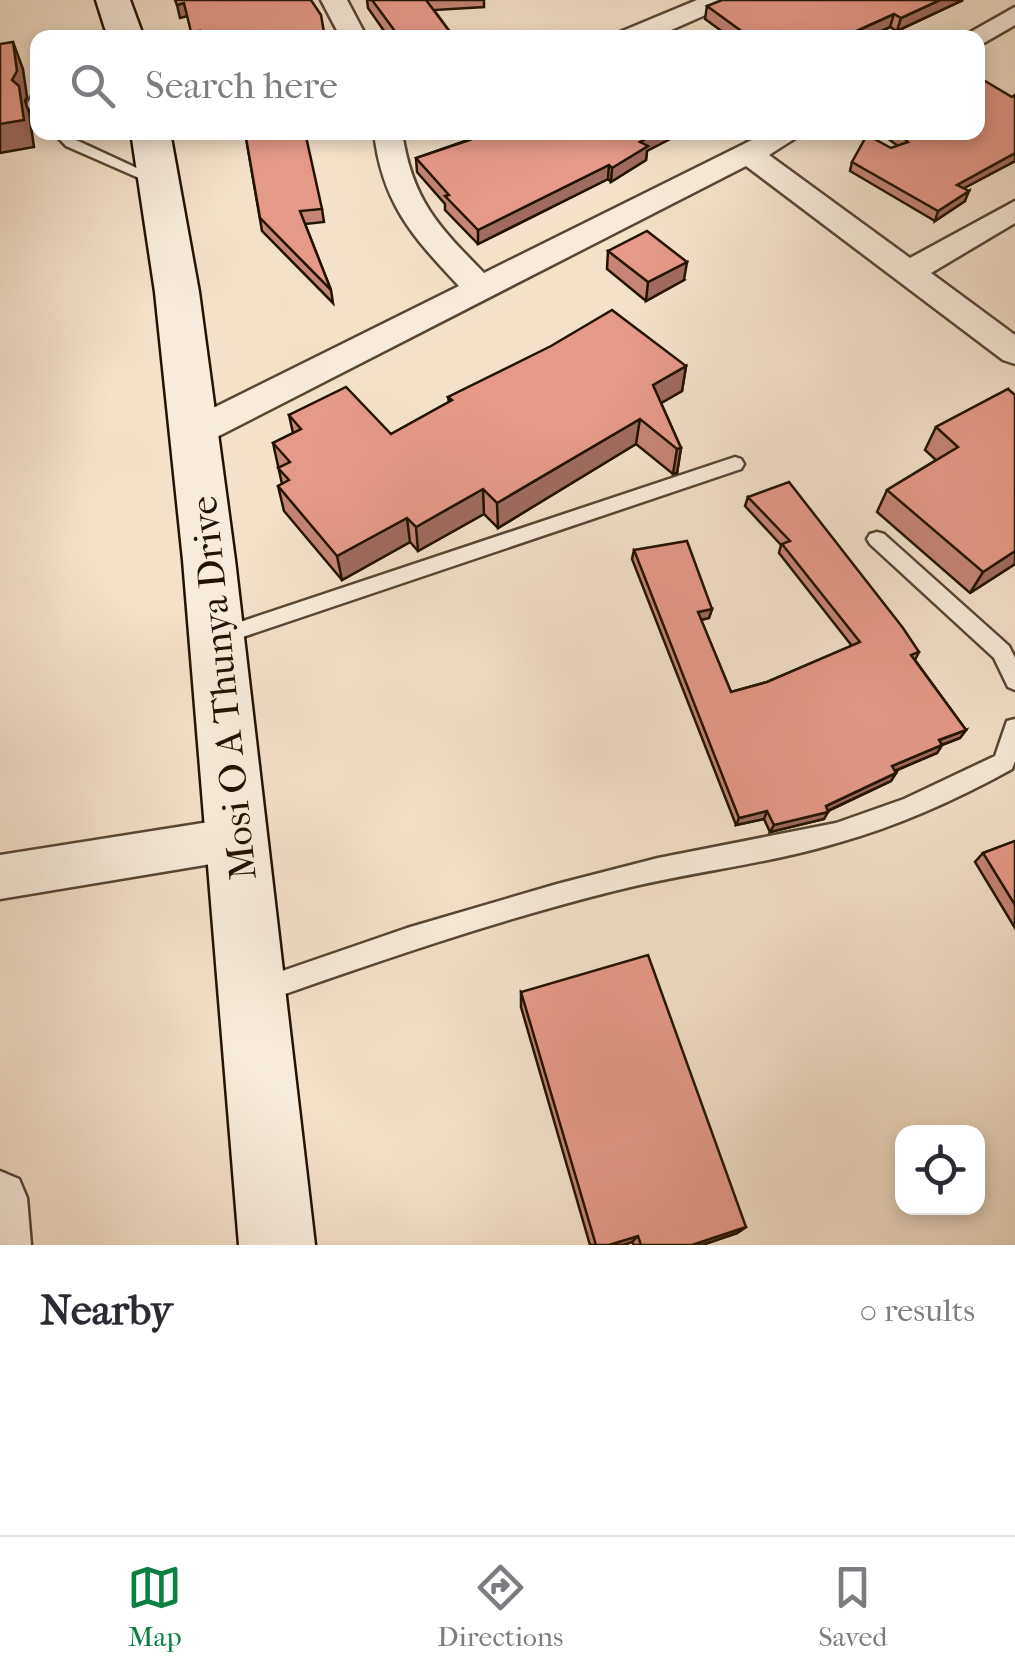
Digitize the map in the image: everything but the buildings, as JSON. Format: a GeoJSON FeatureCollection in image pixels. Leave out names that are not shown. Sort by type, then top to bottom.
{"type":"FeatureCollection","features":[{"type":"Feature","properties":{"kind":"street"},"geometry":{"type":"LineString","coordinates":[[114,0],[123,30]]}},
{"type":"Feature","properties":{"kind":"street"},"geometry":{"type":"LineString","coordinates":[[334,0],[350,30]]}},
{"type":"Feature","properties":{"kind":"street"},"geometry":{"type":"LineString","coordinates":[[648,30],[718,0]]}},
{"type":"Feature","properties":{"kind":"street"},"geometry":{"type":"LineString","coordinates":[[985,32],[1014,16],[992,0]]}},
{"type":"Feature","properties":{"kind":"street"},"geometry":{"type":"LineString","coordinates":[[389,140],[397,190],[418,222],[482,290]]}},
{"type":"Feature","properties":{"kind":"street"},"geometry":{"type":"LineString","coordinates":[[194,433],[776,140]]}},
{"type":"Feature","properties":{"kind":"street"},"geometry":{"type":"LineString","coordinates":[[749,154],[1015,352]]}},
{"type":"Feature","properties":{"kind":"street","name":"Mosi O A Thunya Drive"},"geometry":{"type":"LineString","coordinates":[[155,157],[218,638],[256,992],[277,1245]]}},
{"type":"Feature","properties":{"kind":"street"},"geometry":{"type":"LineString","coordinates":[[908,273],[1015,210]]}},
{"type":"Feature","properties":{"kind":"street"},"geometry":{"type":"LineString","coordinates":[[0,877],[240,838]]}},
{"type":"Feature","properties":{"kind":"street"},"geometry":{"type":"LineString","coordinates":[[0,1198],[4,1245]]}},
{"type":"Feature","properties":{"kind":"lane"},"geometry":{"type":"LineString","coordinates":[[68,140],[155,157]]}},
{"type":"Feature","properties":{"kind":"lane"},"geometry":{"type":"LineString","coordinates":[[218,638],[735,464]]}},
{"type":"Feature","properties":{"kind":"lane"},"geometry":{"type":"LineString","coordinates":[[877,539],[1002,652],[1015,682]]}},
{"type":"Feature","properties":{"kind":"lane"},"geometry":{"type":"LineString","coordinates":[[256,992],[408,937],[540,900],[660,868],[818,838],[965,785],[1004,762],[1015,728]]}}]}
